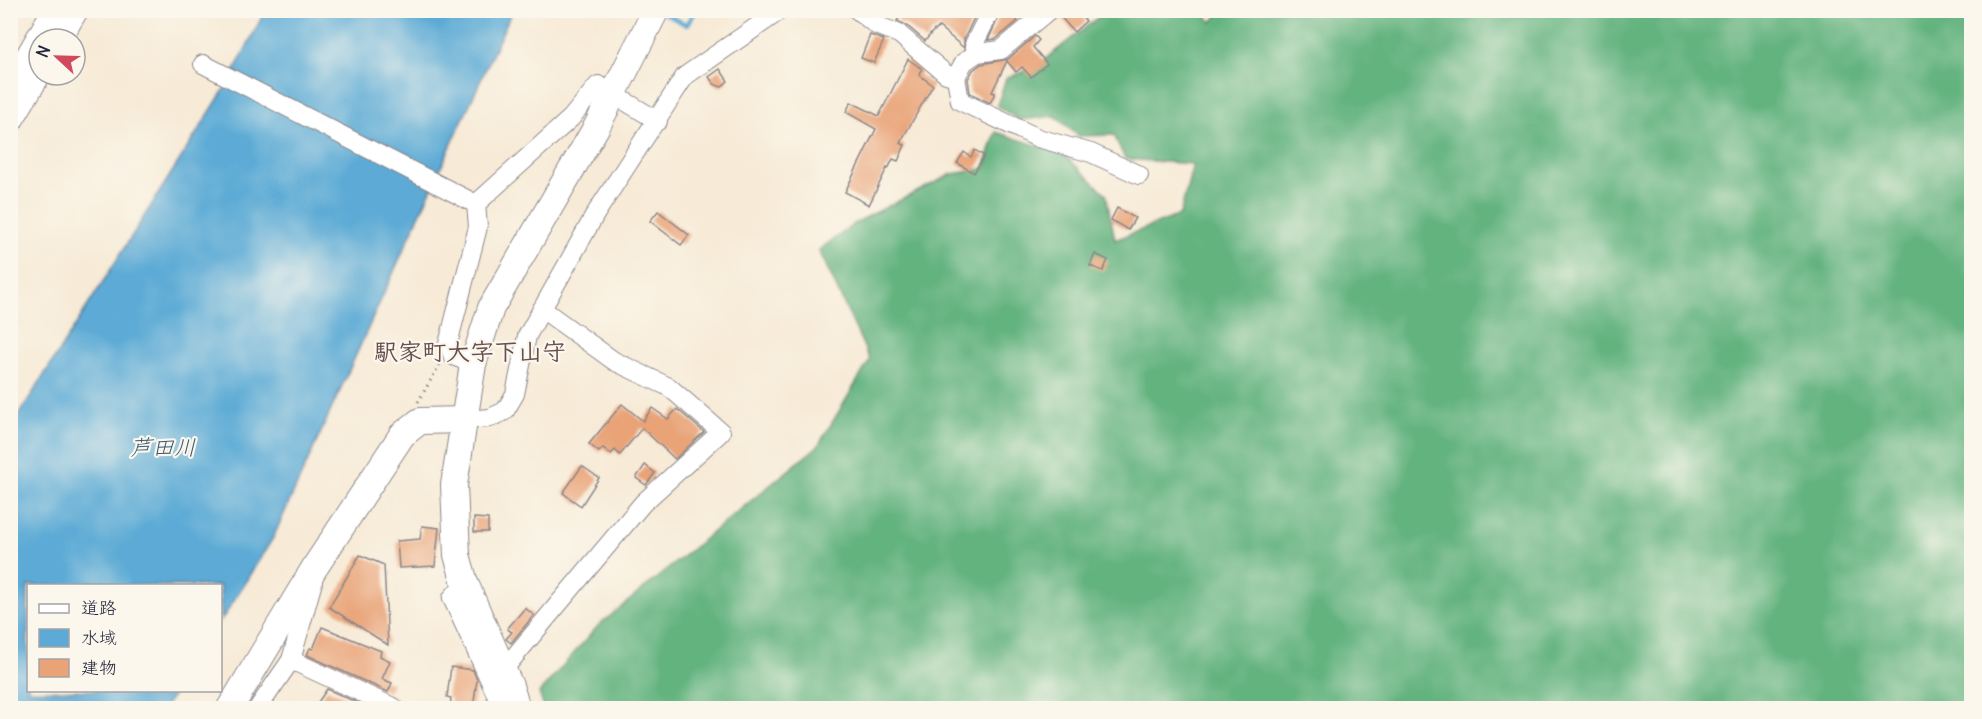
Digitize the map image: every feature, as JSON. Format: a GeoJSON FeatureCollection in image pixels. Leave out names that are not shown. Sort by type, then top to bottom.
{"type":"FeatureCollection","features":[{"type":"Feature","properties":{"kind":"street"},"geometry":{"type":"LineString","coordinates":[[10,81],[51,10]]}},
{"type":"Feature","properties":{"kind":"street"},"geometry":{"type":"LineString","coordinates":[[65,27],[75,10]]}},
{"type":"Feature","properties":{"kind":"street"},"geometry":{"type":"LineString","coordinates":[[517,708],[465,583],[457,555],[454,485],[473,364],[491,308],[597,126],[656,10]]}},
{"type":"Feature","properties":{"kind":"street"},"geometry":{"type":"LineString","coordinates":[[857,10],[876,25],[898,34],[946,74],[956,77]]}},
{"type":"Feature","properties":{"kind":"street"},"geometry":{"type":"LineString","coordinates":[[977,53],[974,44],[991,10]]}},
{"type":"Feature","properties":{"kind":"street"},"geometry":{"type":"LineString","coordinates":[[1049,10],[1000,50],[977,53],[964,62],[956,77],[960,101],[1038,138],[1091,153],[1139,175]]}},
{"type":"Feature","properties":{"kind":"street"},"geometry":{"type":"LineString","coordinates":[[230,708],[315,567],[402,435],[420,421],[490,418],[504,411],[515,394],[527,336],[597,213],[658,122],[685,76],[775,14]]}},
{"type":"Feature","properties":{"kind":"street"},"geometry":{"type":"LineString","coordinates":[[203,64],[476,204]]}},
{"type":"Feature","properties":{"kind":"street"},"geometry":{"type":"LineString","coordinates":[[476,204],[571,118],[598,85],[658,122]]}},
{"type":"Feature","properties":{"kind":"street"},"geometry":{"type":"LineString","coordinates":[[10,120],[30,87]]}},
{"type":"Feature","properties":{"kind":"street"},"geometry":{"type":"LineString","coordinates":[[473,364],[453,356],[448,344],[478,227],[476,204]]}},
{"type":"Feature","properties":{"kind":"street"},"geometry":{"type":"LineString","coordinates":[[503,670],[643,503],[722,432],[669,387],[615,361],[542,309]]}},
{"type":"Feature","properties":{"kind":"street"},"geometry":{"type":"LineString","coordinates":[[258,708],[291,660],[312,588],[315,567]]}},
{"type":"Feature","properties":{"kind":"street"},"geometry":{"type":"LineString","coordinates":[[465,583],[452,598],[496,694],[499,708]]}},
{"type":"Feature","properties":{"kind":"street"},"geometry":{"type":"LineString","coordinates":[[291,660],[395,708]]}},
{"type":"Feature","properties":{"kind":"green space"},"geometry":{"type":"Polygon","coordinates":[[[1222,10],[1971,11],[1971,708],[544,708],[539,693],[598,626],[818,446],[870,360],[819,250],[857,222],[952,174],[984,169],[996,132],[1063,154],[1106,194],[1115,240],[1180,215],[1193,164],[1125,159],[1114,135],[1078,136],[1055,116],[1019,120],[997,106],[1006,78],[1034,68],[1106,11],[1202,11],[1212,22],[1222,10]]]}},
{"type":"Feature","properties":{"kind":"water","name":"芦田川"},"geometry":{"type":"Polygon","coordinates":[[[265,11],[512,11],[273,538],[222,619],[222,584],[27,584],[27,692],[175,692],[164,708],[11,708],[10,429],[227,85],[265,11]]]}},
{"type":"Feature","properties":{"kind":"building"},"geometry":{"type":"Polygon","coordinates":[[[905,10],[976,10],[977,12],[964,39],[964,48],[939,27],[925,41],[906,25],[897,21],[905,10]]]}},
{"type":"Feature","properties":{"kind":"building"},"geometry":{"type":"Polygon","coordinates":[[[1002,10],[1006,10],[1018,21],[996,39],[988,40],[1002,10]]]}},
{"type":"Feature","properties":{"kind":"building"},"geometry":{"type":"Polygon","coordinates":[[[1060,10],[1091,10],[1083,18],[1086,21],[1074,32],[1059,15],[1060,10]]]}},
{"type":"Feature","properties":{"kind":"building"},"geometry":{"type":"Polygon","coordinates":[[[870,35],[884,40],[874,63],[861,58],[870,35]]]}},
{"type":"Feature","properties":{"kind":"building"},"geometry":{"type":"Polygon","coordinates":[[[1035,36],[1039,40],[1033,47],[1047,64],[1031,77],[1022,67],[1016,72],[1007,61],[992,92],[995,93],[990,103],[970,93],[968,79],[973,70],[981,64],[1008,59],[1035,36]]]}},
{"type":"Feature","properties":{"kind":"building"},"geometry":{"type":"Polygon","coordinates":[[[908,59],[922,69],[919,75],[933,85],[900,143],[905,145],[898,161],[893,159],[887,168],[869,205],[845,192],[876,129],[846,112],[851,102],[879,116],[908,59]]]}},
{"type":"Feature","properties":{"kind":"building"},"geometry":{"type":"Polygon","coordinates":[[[720,69],[728,81],[721,87],[714,84],[709,77],[720,69]]]}},
{"type":"Feature","properties":{"kind":"building"},"geometry":{"type":"Polygon","coordinates":[[[975,150],[984,156],[974,173],[957,163],[964,152],[971,157],[975,150]]]}},
{"type":"Feature","properties":{"kind":"building"},"geometry":{"type":"Polygon","coordinates":[[[1117,208],[1135,218],[1128,230],[1111,220],[1117,208]]]}},
{"type":"Feature","properties":{"kind":"building"},"geometry":{"type":"Polygon","coordinates":[[[658,211],[689,235],[681,245],[650,221],[658,211]]]}},
{"type":"Feature","properties":{"kind":"building"},"geometry":{"type":"Polygon","coordinates":[[[1095,254],[1108,260],[1103,271],[1090,266],[1095,254]]]}},
{"type":"Feature","properties":{"kind":"building"},"geometry":{"type":"Polygon","coordinates":[[[622,404],[643,421],[652,408],[668,419],[677,409],[704,432],[675,459],[642,428],[620,455],[615,450],[611,454],[603,448],[599,452],[589,444],[622,404]]]}},
{"type":"Feature","properties":{"kind":"building"},"geometry":{"type":"Polygon","coordinates":[[[645,465],[655,473],[646,485],[636,478],[645,465]]]}},
{"type":"Feature","properties":{"kind":"building"},"geometry":{"type":"Polygon","coordinates":[[[582,466],[599,478],[581,506],[563,493],[582,466]]]}},
{"type":"Feature","properties":{"kind":"building"},"geometry":{"type":"Polygon","coordinates":[[[474,518],[488,519],[488,532],[474,532],[474,518]]]}},
{"type":"Feature","properties":{"kind":"building"},"geometry":{"type":"Polygon","coordinates":[[[422,526],[439,528],[435,566],[399,568],[397,541],[420,539],[422,526]]]}},
{"type":"Feature","properties":{"kind":"building"},"geometry":{"type":"Polygon","coordinates":[[[360,555],[384,565],[388,645],[329,607],[360,555]]]}},
{"type":"Feature","properties":{"kind":"building"},"geometry":{"type":"Polygon","coordinates":[[[525,608],[534,615],[511,643],[506,639],[512,632],[507,629],[525,608]]]}},
{"type":"Feature","properties":{"kind":"building"},"geometry":{"type":"Polygon","coordinates":[[[322,627],[381,651],[380,656],[390,661],[382,679],[392,683],[388,692],[307,655],[310,648],[313,649],[322,627]]]}},
{"type":"Feature","properties":{"kind":"building"},"geometry":{"type":"Polygon","coordinates":[[[451,667],[473,670],[477,680],[473,708],[450,708],[451,698],[447,697],[451,667]]]}},
{"type":"Feature","properties":{"kind":"building"},"geometry":{"type":"Polygon","coordinates":[[[327,689],[369,708],[314,708],[327,689]]]}},
{"type":"Feature","properties":{"kind":"waterway"},"geometry":{"type":"LineString","coordinates":[[662,12],[687,25],[696,10]]}},
{"type":"Feature","properties":{"kind":"district","name":"駅家町大字下山守"},"geometry":{"type":"Point","coordinates":[470,352]}}]}
